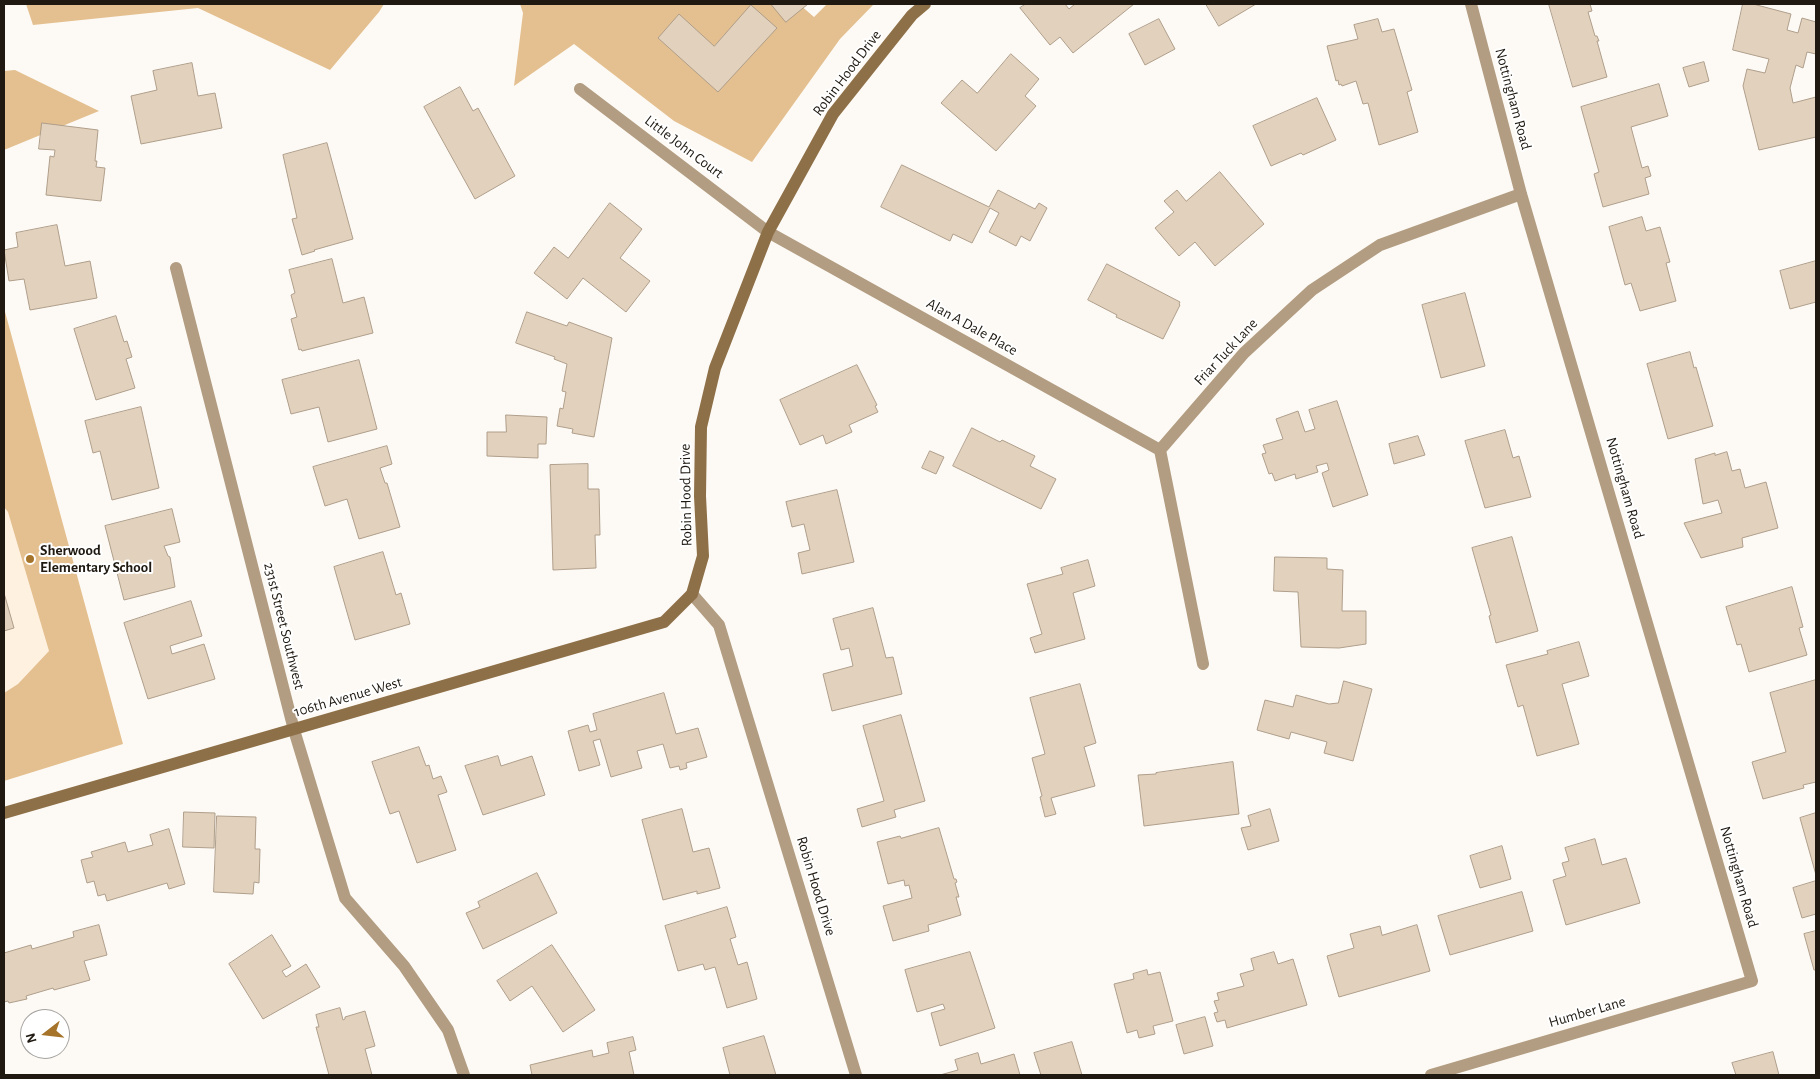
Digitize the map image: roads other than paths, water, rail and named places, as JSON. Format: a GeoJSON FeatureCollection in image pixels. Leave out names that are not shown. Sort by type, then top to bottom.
{"type":"FeatureCollection","features":[{"type":"Feature","properties":{"kind":"street","name":"Robin Hood Drive"},"geometry":{"type":"LineString","coordinates":[[856,1075],[719,625],[692,594],[703,556],[700,496],[701,427],[715,368],[768,232],[833,114],[912,15],[925,4]]}},
{"type":"Feature","properties":{"kind":"street","name":"Nottingham Road"},"geometry":{"type":"LineString","coordinates":[[1470,4],[1521,194],[1752,981]]}},
{"type":"Feature","properties":{"kind":"street","name":"Little John Court"},"geometry":{"type":"LineString","coordinates":[[580,89],[768,232]]}},
{"type":"Feature","properties":{"kind":"street","name":"Friar Tuck Lane"},"geometry":{"type":"LineString","coordinates":[[1160,450],[1244,353],[1312,290],[1380,245],[1521,194]]}},
{"type":"Feature","properties":{"kind":"street","name":"Alan A Dale Place"},"geometry":{"type":"LineString","coordinates":[[768,232],[1160,450]]}},
{"type":"Feature","properties":{"kind":"street","name":"231st Street Southwest"},"geometry":{"type":"LineString","coordinates":[[176,268],[294,730],[345,898],[404,966],[448,1030],[464,1075]]}},
{"type":"Feature","properties":{"kind":"street"},"geometry":{"type":"LineString","coordinates":[[1160,450],[1203,664]]}},
{"type":"Feature","properties":{"kind":"street","name":"106th Avenue West"},"geometry":{"type":"LineString","coordinates":[[4,813],[664,622],[692,594]]}},
{"type":"Feature","properties":{"kind":"street","name":"Humber Lane"},"geometry":{"type":"LineString","coordinates":[[1431,1075],[1752,981]]}},
{"type":"Feature","properties":{"kind":"place","name":"Sherwood Elementary School"},"geometry":{"type":"Point","coordinates":[30,559]}}]}
